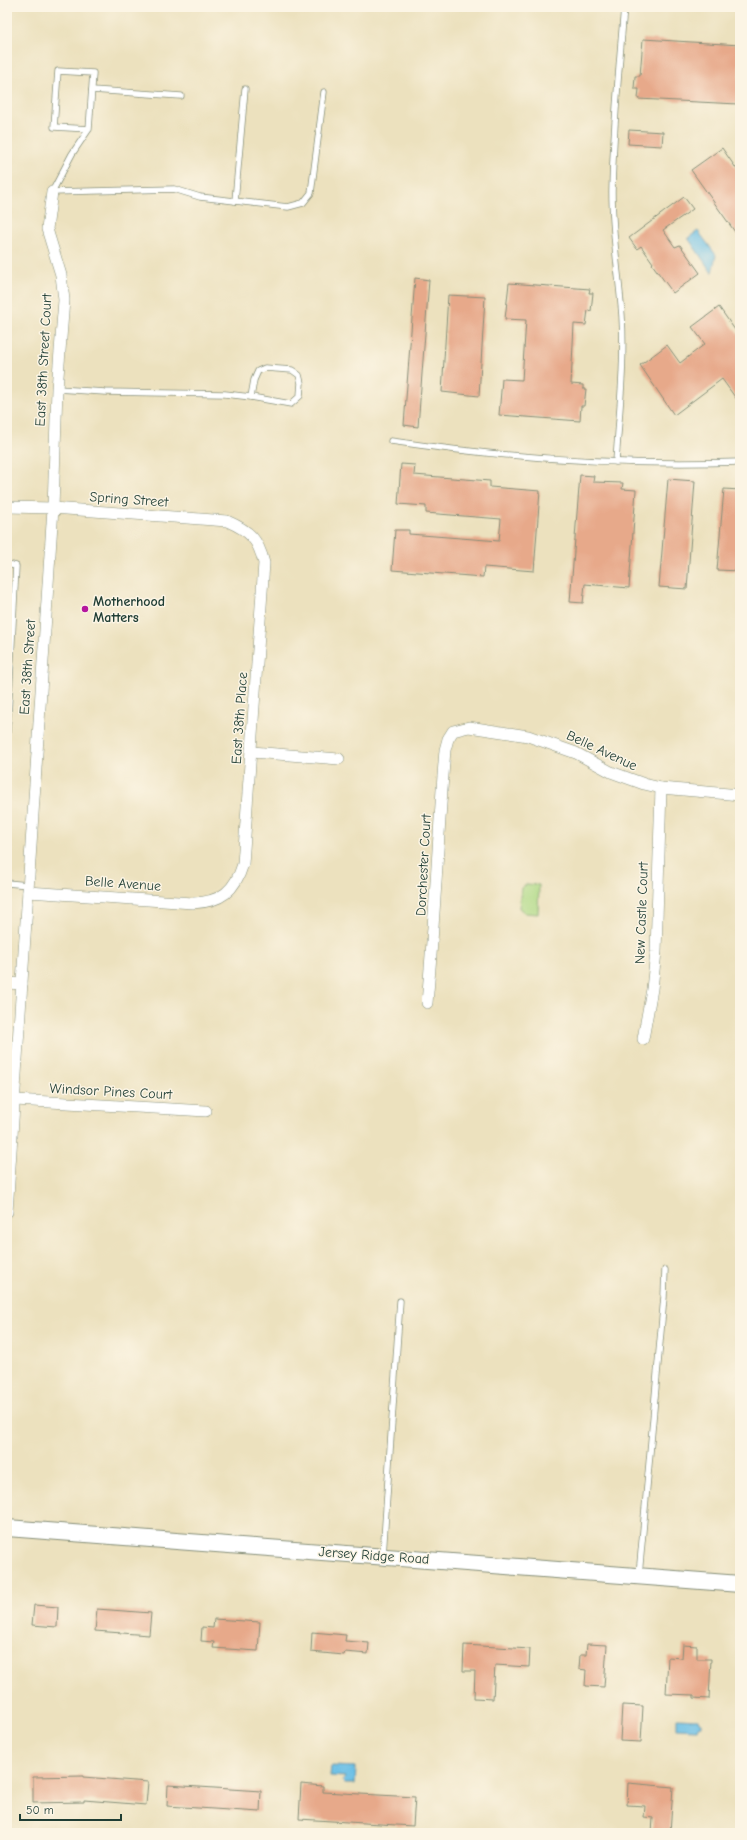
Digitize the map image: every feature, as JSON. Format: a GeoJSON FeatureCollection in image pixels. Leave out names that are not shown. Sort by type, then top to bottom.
{"type":"FeatureCollection","features":[{"type":"Feature","properties":{"kind":"main road","name":"Jersey Ridge Road"},"geometry":{"type":"LineString","coordinates":[[7,1528],[740,1584]]}},
{"type":"Feature","properties":{"kind":"street","name":"East 38th Street Court"},"geometry":{"type":"LineString","coordinates":[[52,192],[47,229],[61,275],[64,300],[57,389],[52,508]]}},
{"type":"Feature","properties":{"kind":"street","name":"Spring Street"},"geometry":{"type":"LineString","coordinates":[[7,507],[52,508],[214,519],[227,521],[247,531]]}},
{"type":"Feature","properties":{"kind":"street","name":"East 38th Street"},"geometry":{"type":"LineString","coordinates":[[7,1212],[52,508]]}},
{"type":"Feature","properties":{"kind":"street","name":"East 38th Place"},"geometry":{"type":"LineString","coordinates":[[216,900],[224,896],[232,887],[239,877],[243,864],[264,563],[256,540],[247,531]]}},
{"type":"Feature","properties":{"kind":"street","name":"Belle Avenue"},"geometry":{"type":"LineString","coordinates":[[453,731],[460,728],[474,727],[528,736],[576,753],[628,779],[661,788],[740,795]]}},
{"type":"Feature","properties":{"kind":"street","name":"Dorchester Court"},"geometry":{"type":"LineString","coordinates":[[427,1003],[434,933],[438,832],[445,750],[448,739],[453,731]]}},
{"type":"Feature","properties":{"kind":"street"},"geometry":{"type":"LineString","coordinates":[[252,752],[339,759]]}},
{"type":"Feature","properties":{"kind":"street","name":"New Castle Court"},"geometry":{"type":"LineString","coordinates":[[643,1039],[652,989],[656,952],[661,788]]}},
{"type":"Feature","properties":{"kind":"street","name":"Belle Avenue"},"geometry":{"type":"LineString","coordinates":[[28,888],[193,903],[206,903],[216,900]]}},
{"type":"Feature","properties":{"kind":"street"},"geometry":{"type":"LineString","coordinates":[[7,983],[22,984]]}},
{"type":"Feature","properties":{"kind":"street","name":"Windsor Pines Court"},"geometry":{"type":"LineString","coordinates":[[15,1100],[206,1111]]}},
{"type":"Feature","properties":{"kind":"lane"},"geometry":{"type":"LineString","coordinates":[[616,462],[622,377],[622,317],[614,240],[612,192],[615,118],[624,7]]}},
{"type":"Feature","properties":{"kind":"lane"},"geometry":{"type":"LineString","coordinates":[[89,129],[54,127],[58,71],[93,73],[89,129],[72,154],[52,192],[174,189],[200,197],[288,207],[303,203],[311,193],[324,92]]}},
{"type":"Feature","properties":{"kind":"lane"},"geometry":{"type":"LineString","coordinates":[[235,201],[245,89]]}},
{"type":"Feature","properties":{"kind":"lane"},"geometry":{"type":"LineString","coordinates":[[92,90],[181,96]]}},
{"type":"Feature","properties":{"kind":"lane"},"geometry":{"type":"LineString","coordinates":[[57,389],[105,392],[225,394],[291,404],[300,396],[302,383],[299,375],[292,370],[265,368],[258,371],[254,380],[251,397]]}},
{"type":"Feature","properties":{"kind":"lane"},"geometry":{"type":"LineString","coordinates":[[391,441],[440,448],[539,458],[616,462],[740,462]]}},
{"type":"Feature","properties":{"kind":"lane"},"geometry":{"type":"LineString","coordinates":[[7,564],[16,566],[7,735]]}},
{"type":"Feature","properties":{"kind":"lane"},"geometry":{"type":"LineString","coordinates":[[7,883],[28,888]]}},
{"type":"Feature","properties":{"kind":"lane"},"geometry":{"type":"LineString","coordinates":[[639,1576],[664,1297],[664,1270]]}},
{"type":"Feature","properties":{"kind":"lane"},"geometry":{"type":"LineString","coordinates":[[383,1556],[400,1301]]}},
{"type":"Feature","properties":{"kind":"green space"},"geometry":{"type":"Polygon","coordinates":[[[527,884],[539,885],[538,914],[525,913],[519,908],[521,888],[527,884]]]}},
{"type":"Feature","properties":{"kind":"water"},"geometry":{"type":"Polygon","coordinates":[[[698,231],[716,255],[712,273],[688,238],[698,231]]]}},
{"type":"Feature","properties":{"kind":"water"},"geometry":{"type":"Polygon","coordinates":[[[677,1718],[698,1719],[701,1726],[698,1727],[697,1730],[677,1729],[677,1718]]]}},
{"type":"Feature","properties":{"kind":"water"},"geometry":{"type":"Polygon","coordinates":[[[331,1766],[356,1767],[355,1784],[345,1784],[343,1782],[345,1777],[330,1776],[331,1766]]]}},
{"type":"Feature","properties":{"kind":"building"},"geometry":{"type":"Polygon","coordinates":[[[643,39],[740,45],[738,104],[638,99],[639,89],[634,89],[635,76],[640,76],[643,39]]]}},
{"type":"Feature","properties":{"kind":"building"},"geometry":{"type":"Polygon","coordinates":[[[629,130],[663,132],[662,146],[628,144],[629,130]]]}},
{"type":"Feature","properties":{"kind":"building"},"geometry":{"type":"Polygon","coordinates":[[[722,148],[740,174],[740,239],[691,170],[722,148]]]}},
{"type":"Feature","properties":{"kind":"building"},"geometry":{"type":"Polygon","coordinates":[[[684,197],[693,209],[663,230],[675,247],[680,245],[700,273],[673,293],[641,246],[637,249],[629,238],[684,197]]]}},
{"type":"Feature","properties":{"kind":"building"},"geometry":{"type":"Polygon","coordinates":[[[415,278],[429,280],[418,427],[404,425],[415,278]]]}},
{"type":"Feature","properties":{"kind":"building"},"geometry":{"type":"Polygon","coordinates":[[[509,283],[590,289],[589,293],[593,293],[591,311],[588,310],[586,325],[574,324],[571,384],[583,385],[583,389],[586,389],[584,406],[581,406],[580,421],[499,415],[502,379],[522,380],[526,320],[505,319],[509,283]]]}},
{"type":"Feature","properties":{"kind":"building"},"geometry":{"type":"Polygon","coordinates":[[[448,295],[485,297],[479,396],[442,392],[448,295]]]}},
{"type":"Feature","properties":{"kind":"building"},"geometry":{"type":"Polygon","coordinates":[[[719,307],[740,337],[740,404],[722,379],[674,415],[640,365],[667,345],[680,363],[705,344],[692,327],[719,307]]]}},
{"type":"Feature","properties":{"kind":"building"},"geometry":{"type":"Polygon","coordinates":[[[401,464],[415,465],[414,475],[490,481],[490,487],[540,491],[534,571],[484,567],[483,577],[392,570],[395,530],[409,530],[409,534],[499,541],[501,519],[426,513],[426,506],[398,504],[401,464]]]}},
{"type":"Feature","properties":{"kind":"building"},"geometry":{"type":"Polygon","coordinates":[[[580,475],[594,476],[593,482],[623,483],[622,489],[636,490],[629,588],[585,584],[583,603],[570,602],[580,475]]]}},
{"type":"Feature","properties":{"kind":"building"},"geometry":{"type":"Polygon","coordinates":[[[668,479],[695,481],[687,589],[659,587],[668,479]]]}},
{"type":"Feature","properties":{"kind":"building"},"geometry":{"type":"Polygon","coordinates":[[[724,489],[740,490],[740,571],[717,570],[724,489]]]}},
{"type":"Feature","properties":{"kind":"building"},"geometry":{"type":"Polygon","coordinates":[[[34,1605],[58,1607],[57,1627],[32,1625],[34,1605]]]}},
{"type":"Feature","properties":{"kind":"building"},"geometry":{"type":"Polygon","coordinates":[[[97,1609],[151,1613],[149,1635],[95,1631],[97,1609]]]}},
{"type":"Feature","properties":{"kind":"building"},"geometry":{"type":"Polygon","coordinates":[[[214,1619],[260,1622],[258,1651],[213,1648],[214,1642],[201,1641],[202,1627],[213,1628],[214,1619]]]}},
{"type":"Feature","properties":{"kind":"building"},"geometry":{"type":"Polygon","coordinates":[[[312,1632],[346,1635],[345,1641],[369,1643],[368,1654],[345,1652],[344,1655],[311,1652],[312,1632]]]}},
{"type":"Feature","properties":{"kind":"building"},"geometry":{"type":"Polygon","coordinates":[[[587,1644],[607,1645],[604,1687],[585,1686],[586,1670],[579,1669],[580,1655],[586,1655],[587,1644]]]}},
{"type":"Feature","properties":{"kind":"building"},"geometry":{"type":"Polygon","coordinates":[[[464,1645],[530,1649],[529,1667],[495,1665],[493,1699],[474,1698],[475,1671],[463,1671],[464,1645]]]}},
{"type":"Feature","properties":{"kind":"building"},"geometry":{"type":"Polygon","coordinates":[[[683,1645],[697,1646],[697,1659],[711,1659],[709,1699],[694,1698],[694,1695],[666,1694],[668,1657],[682,1658],[683,1645]]]}},
{"type":"Feature","properties":{"kind":"building"},"geometry":{"type":"Polygon","coordinates":[[[622,1705],[643,1706],[641,1742],[620,1741],[622,1705]]]}},
{"type":"Feature","properties":{"kind":"building"},"geometry":{"type":"Polygon","coordinates":[[[83,1776],[148,1782],[146,1805],[84,1800],[84,1802],[33,1803],[33,1777],[83,1776]]]}},
{"type":"Feature","properties":{"kind":"building"},"geometry":{"type":"Polygon","coordinates":[[[628,1783],[673,1787],[670,1833],[652,1833],[653,1818],[644,1817],[645,1806],[627,1805],[628,1783]]]}},
{"type":"Feature","properties":{"kind":"building"},"geometry":{"type":"Polygon","coordinates":[[[301,1784],[323,1786],[323,1792],[415,1797],[413,1826],[299,1819],[301,1784]]]}},
{"type":"Feature","properties":{"kind":"building"},"geometry":{"type":"Polygon","coordinates":[[[168,1785],[261,1791],[260,1812],[167,1806],[168,1785]]]}},
{"type":"Feature","properties":{"kind":"place","name":"Motherhood Matters"},"geometry":{"type":"Point","coordinates":[85,609]}}]}
